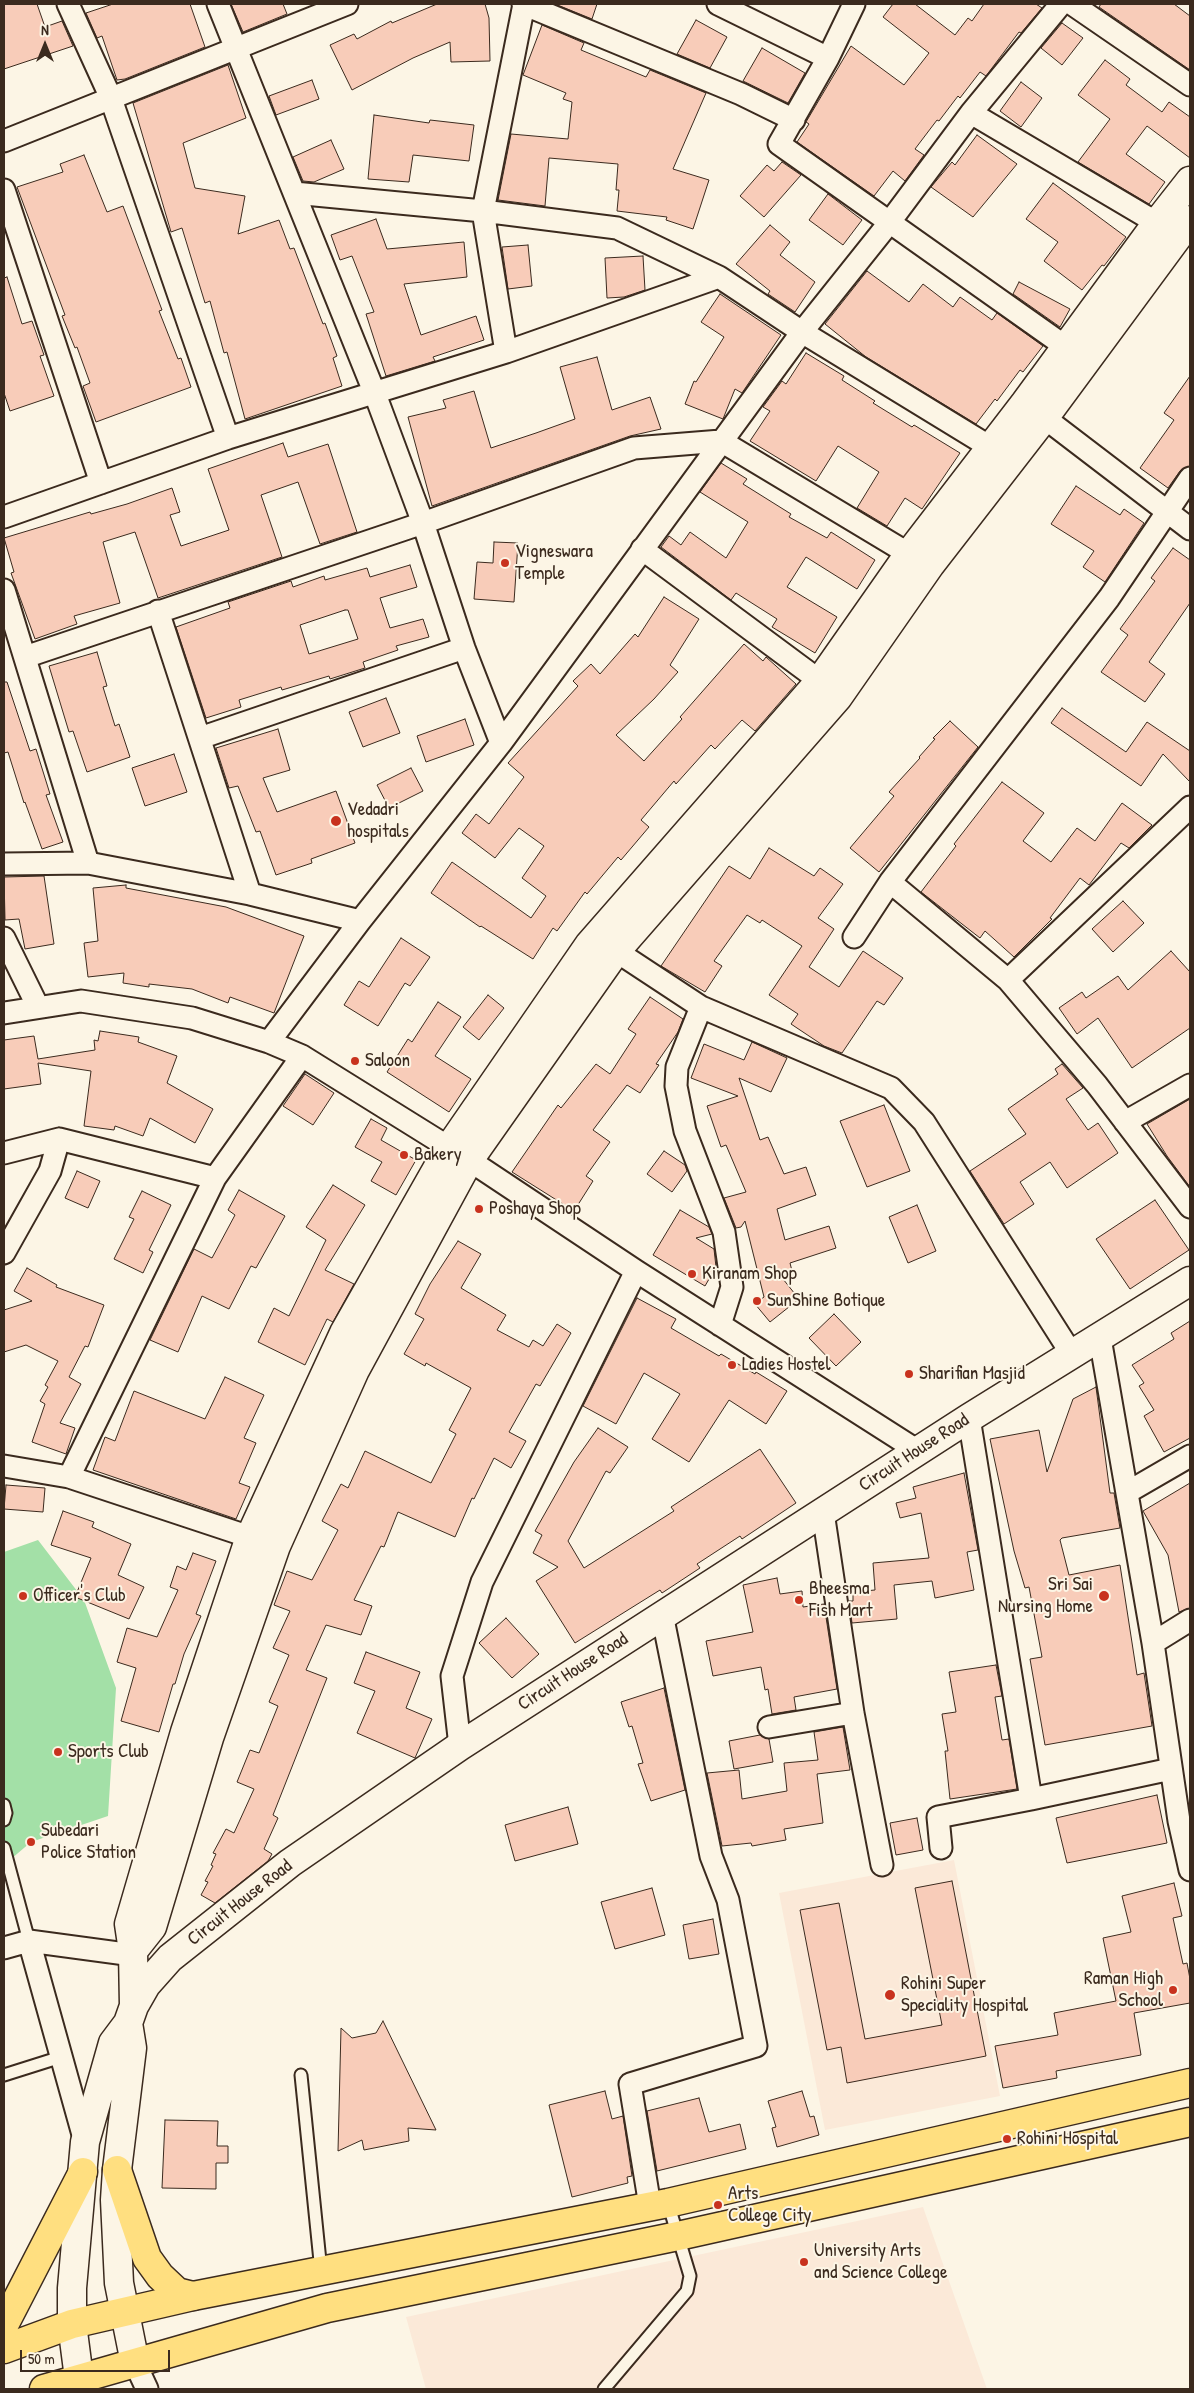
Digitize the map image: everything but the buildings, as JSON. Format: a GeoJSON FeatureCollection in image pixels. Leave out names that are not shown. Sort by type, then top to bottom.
{"type":"FeatureCollection","features":[{"type":"Feature","properties":{"kind":"main road"},"geometry":{"type":"LineString","coordinates":[[4,2349],[72,2324],[193,2296],[659,2204],[1190,2083]]}},
{"type":"Feature","properties":{"kind":"main road"},"geometry":{"type":"LineString","coordinates":[[44,2389],[327,2308],[678,2236],[1190,2122]]}},
{"type":"Feature","properties":{"kind":"main road"},"geometry":{"type":"LineString","coordinates":[[117,2170],[148,2258],[160,2276],[177,2292],[193,2296]]}},
{"type":"Feature","properties":{"kind":"main road"},"geometry":{"type":"LineString","coordinates":[[4,2325],[83,2172]]}},
{"type":"Feature","properties":{"kind":"street"},"geometry":{"type":"LineString","coordinates":[[68,4],[110,96],[228,438]]}},
{"type":"Feature","properties":{"kind":"street"},"geometry":{"type":"LineString","coordinates":[[218,4],[375,394],[423,523],[464,648],[501,743]]}},
{"type":"Feature","properties":{"kind":"street"},"geometry":{"type":"LineString","coordinates":[[4,141],[110,96],[347,4]]}},
{"type":"Feature","properties":{"kind":"street"},"geometry":{"type":"LineString","coordinates":[[506,352],[483,211],[524,4],[741,94],[794,120]]}},
{"type":"Feature","properties":{"kind":"street"},"geometry":{"type":"LineString","coordinates":[[718,4],[828,58]]}},
{"type":"Feature","properties":{"kind":"street"},"geometry":{"type":"LineString","coordinates":[[854,4],[828,58],[779,144],[1066,347]]}},
{"type":"Feature","properties":{"kind":"street"},"geometry":{"type":"LineString","coordinates":[[268,1042],[360,921],[501,743],[802,332],[889,223],[971,113],[1060,4]]}},
{"type":"Feature","properties":{"kind":"street"},"geometry":{"type":"LineString","coordinates":[[1072,4],[1190,85]]}},
{"type":"Feature","properties":{"kind":"street"},"geometry":{"type":"LineString","coordinates":[[971,113],[1156,223]]}},
{"type":"Feature","properties":{"kind":"street"},"geometry":{"type":"LineString","coordinates":[[147,2389],[135,2363],[118,2283],[115,2200],[132,2048],[133,1953],[129,1924],[185,1732],[250,1537],[344,1333],[459,1154],[589,945],[820,681],[909,554],[990,447],[1034,410],[1066,347],[1156,223],[1190,182]]}},
{"type":"Feature","properties":{"kind":"street"},"geometry":{"type":"LineString","coordinates":[[4,190],[101,483]]}},
{"type":"Feature","properties":{"kind":"street"},"geometry":{"type":"LineString","coordinates":[[294,193],[483,211],[617,228],[719,277],[802,332],[990,447]]}},
{"type":"Feature","properties":{"kind":"street"},"geometry":{"type":"LineString","coordinates":[[133,1953],[152,1927],[209,1738],[276,1546],[355,1370],[459,1154],[616,951],[838,697],[930,565],[1034,410],[1190,220]]}},
{"type":"Feature","properties":{"kind":"street"},"geometry":{"type":"LineString","coordinates":[[4,517],[228,438],[506,352],[719,277]]}},
{"type":"Feature","properties":{"kind":"street"},"geometry":{"type":"LineString","coordinates":[[1034,410],[1190,529]]}},
{"type":"Feature","properties":{"kind":"street"},"geometry":{"type":"LineString","coordinates":[[25,657],[423,523],[634,448],[721,442],[909,554]]}},
{"type":"Feature","properties":{"kind":"street"},"geometry":{"type":"LineString","coordinates":[[854,937],[890,882],[1108,598],[1190,478]]}},
{"type":"Feature","properties":{"kind":"street"},"geometry":{"type":"LineString","coordinates":[[642,549],[820,681]]}},
{"type":"Feature","properties":{"kind":"street"},"geometry":{"type":"LineString","coordinates":[[4,590],[88,863]]}},
{"type":"Feature","properties":{"kind":"street"},"geometry":{"type":"LineString","coordinates":[[158,611],[250,894]]}},
{"type":"Feature","properties":{"kind":"street"},"geometry":{"type":"LineString","coordinates":[[200,738],[464,648]]}},
{"type":"Feature","properties":{"kind":"street"},"geometry":{"type":"LineString","coordinates":[[1008,980],[1190,807]]}},
{"type":"Feature","properties":{"kind":"street"},"geometry":{"type":"LineString","coordinates":[[4,864],[88,863],[250,894],[360,921]]}},
{"type":"Feature","properties":{"kind":"street"},"geometry":{"type":"LineString","coordinates":[[890,882],[1008,980],[1097,1084],[1190,1207]]}},
{"type":"Feature","properties":{"kind":"street"},"geometry":{"type":"LineString","coordinates":[[4,938],[38,1007]]}},
{"type":"Feature","properties":{"kind":"street"},"geometry":{"type":"LineString","coordinates":[[616,951],[701,1008],[892,1088],[924,1122],[1071,1353]]}},
{"type":"Feature","properties":{"kind":"street"},"geometry":{"type":"LineString","coordinates":[[4,1013],[38,1007],[81,1002],[90,1003],[192,1018],[268,1042],[302,1056],[459,1154],[720,1325],[918,1451]]}},
{"type":"Feature","properties":{"kind":"street"},"geometry":{"type":"LineString","coordinates":[[701,1008],[677,1067],[676,1086],[685,1131],[724,1232],[732,1287],[720,1325]]}},
{"type":"Feature","properties":{"kind":"street"},"geometry":{"type":"LineString","coordinates":[[69,1477],[215,1178],[302,1056]]}},
{"type":"Feature","properties":{"kind":"street"},"geometry":{"type":"LineString","coordinates":[[1125,1122],[1190,1085]]}},
{"type":"Feature","properties":{"kind":"street"},"geometry":{"type":"LineString","coordinates":[[4,1153],[59,1139],[215,1178]]}},
{"type":"Feature","properties":{"kind":"street"},"geometry":{"type":"LineString","coordinates":[[4,1253],[50,1171],[59,1139]]}},
{"type":"Feature","properties":{"kind":"street"},"geometry":{"type":"LineString","coordinates":[[460,1746],[452,1676],[482,1582],[636,1270]]}},
{"type":"Feature","properties":{"kind":"street","name":"Circuit House Road"},"geometry":{"type":"LineString","coordinates":[[79,2378],[72,2324],[72,2288],[86,2142],[113,2043],[146,1985],[170,1958],[290,1863],[460,1746],[662,1614],[1071,1353],[1100,1338],[1190,1281]]}},
{"type":"Feature","properties":{"kind":"street"},"geometry":{"type":"LineString","coordinates":[[1100,1338],[1153,1643],[1179,1821],[1190,1870]]}},
{"type":"Feature","properties":{"kind":"street"},"geometry":{"type":"LineString","coordinates":[[969,1418],[1031,1799]]}},
{"type":"Feature","properties":{"kind":"street"},"geometry":{"type":"LineString","coordinates":[[1128,1492],[1190,1456]]}},
{"type":"Feature","properties":{"kind":"street"},"geometry":{"type":"LineString","coordinates":[[4,1466],[69,1477],[250,1537]]}},
{"type":"Feature","properties":{"kind":"street"},"geometry":{"type":"LineString","coordinates":[[823,1512],[853,1713],[882,1865]]}},
{"type":"Feature","properties":{"kind":"street"},"geometry":{"type":"LineString","coordinates":[[659,2204],[630,2084],[756,2046],[728,1900],[711,1856],[662,1614]]}},
{"type":"Feature","properties":{"kind":"street"},"geometry":{"type":"LineString","coordinates":[[1153,1643],[1190,1620]]}},
{"type":"Feature","properties":{"kind":"street"},"geometry":{"type":"LineString","coordinates":[[769,1727],[853,1713]]}},
{"type":"Feature","properties":{"kind":"street"},"geometry":{"type":"LineString","coordinates":[[941,1848],[938,1817],[1171,1769]]}},
{"type":"Feature","properties":{"kind":"street"},"geometry":{"type":"LineString","coordinates":[[4,1948],[29,1942],[133,1953]]}},
{"type":"Feature","properties":{"kind":"street"},"geometry":{"type":"LineString","coordinates":[[29,1942],[86,2142]]}},
{"type":"Feature","properties":{"kind":"lane"},"geometry":{"type":"LineString","coordinates":[[4,1805],[6,1813],[4,1820]]}},
{"type":"Feature","properties":{"kind":"lane"},"geometry":{"type":"LineString","coordinates":[[4,1848],[29,1942]]}},
{"type":"Feature","properties":{"kind":"lane"},"geometry":{"type":"LineString","coordinates":[[4,2075],[61,2057]]}},
{"type":"Feature","properties":{"kind":"lane"},"geometry":{"type":"LineString","coordinates":[[301,2075],[321,2271]]}},
{"type":"Feature","properties":{"kind":"lane"},"geometry":{"type":"LineString","coordinates":[[604,2389],[687,2291],[690,2276],[678,2236],[659,2204]]}},
{"type":"Feature","properties":{"kind":"shaded area","name":"Rohini Super Speciality Hospital"},"geometry":{"type":"Polygon","coordinates":[[[954,1860],[1000,2096],[825,2130],[779,1893],[954,1860]]]}},
{"type":"Feature","properties":{"kind":"shaded area","name":"University Arts and Science College"},"geometry":{"type":"Polygon","coordinates":[[[923,2207],[987,2389],[426,2389],[406,2317],[923,2207]]]}},
{"type":"Feature","properties":{"kind":"green space","name":"Sports Club"},"geometry":{"type":"Polygon","coordinates":[[[38,1540],[84,1600],[116,1688],[108,1816],[31,1842],[4,1865],[4,1552],[38,1540]]]}},
{"type":"Feature","properties":{"kind":"place","name":"Vigneswara Temple"},"geometry":{"type":"Point","coordinates":[505,563]}},
{"type":"Feature","properties":{"kind":"place","name":"Vedadri hospitals"},"geometry":{"type":"Point","coordinates":[336,821]}},
{"type":"Feature","properties":{"kind":"place","name":"Saloon"},"geometry":{"type":"Point","coordinates":[355,1061]}},
{"type":"Feature","properties":{"kind":"place","name":"Bakery"},"geometry":{"type":"Point","coordinates":[404,1155]}},
{"type":"Feature","properties":{"kind":"place","name":"Poshaya Shop"},"geometry":{"type":"Point","coordinates":[479,1209]}},
{"type":"Feature","properties":{"kind":"place","name":"Kiranam Shop"},"geometry":{"type":"Point","coordinates":[692,1274]}},
{"type":"Feature","properties":{"kind":"place","name":"SunShine Botique"},"geometry":{"type":"Point","coordinates":[757,1301]}},
{"type":"Feature","properties":{"kind":"place","name":"Ladies Hostel"},"geometry":{"type":"Point","coordinates":[732,1365]}},
{"type":"Feature","properties":{"kind":"place","name":"Sharifian Masjid"},"geometry":{"type":"Point","coordinates":[909,1374]}},
{"type":"Feature","properties":{"kind":"place","name":"Officer's Club"},"geometry":{"type":"Point","coordinates":[23,1596]}},
{"type":"Feature","properties":{"kind":"place","name":"Sri Sai Nursing Home"},"geometry":{"type":"Point","coordinates":[1104,1596]}},
{"type":"Feature","properties":{"kind":"place","name":"Bheesma Fish Mart"},"geometry":{"type":"Point","coordinates":[799,1600]}},
{"type":"Feature","properties":{"kind":"place","name":"Sports Club"},"geometry":{"type":"Point","coordinates":[58,1752]}},
{"type":"Feature","properties":{"kind":"place","name":"Subedari Police Station"},"geometry":{"type":"Point","coordinates":[31,1842]}},
{"type":"Feature","properties":{"kind":"place","name":"Raman High School"},"geometry":{"type":"Point","coordinates":[1173,1990]}},
{"type":"Feature","properties":{"kind":"place","name":"Rohini Super Speciality Hospital"},"geometry":{"type":"Point","coordinates":[890,1995]}},
{"type":"Feature","properties":{"kind":"place","name":"Rohini Hospital"},"geometry":{"type":"Point","coordinates":[1007,2139]}},
{"type":"Feature","properties":{"kind":"place","name":"Arts College City"},"geometry":{"type":"Point","coordinates":[718,2205]}},
{"type":"Feature","properties":{"kind":"place","name":"University Arts and Science College"},"geometry":{"type":"Point","coordinates":[804,2262]}}]}
